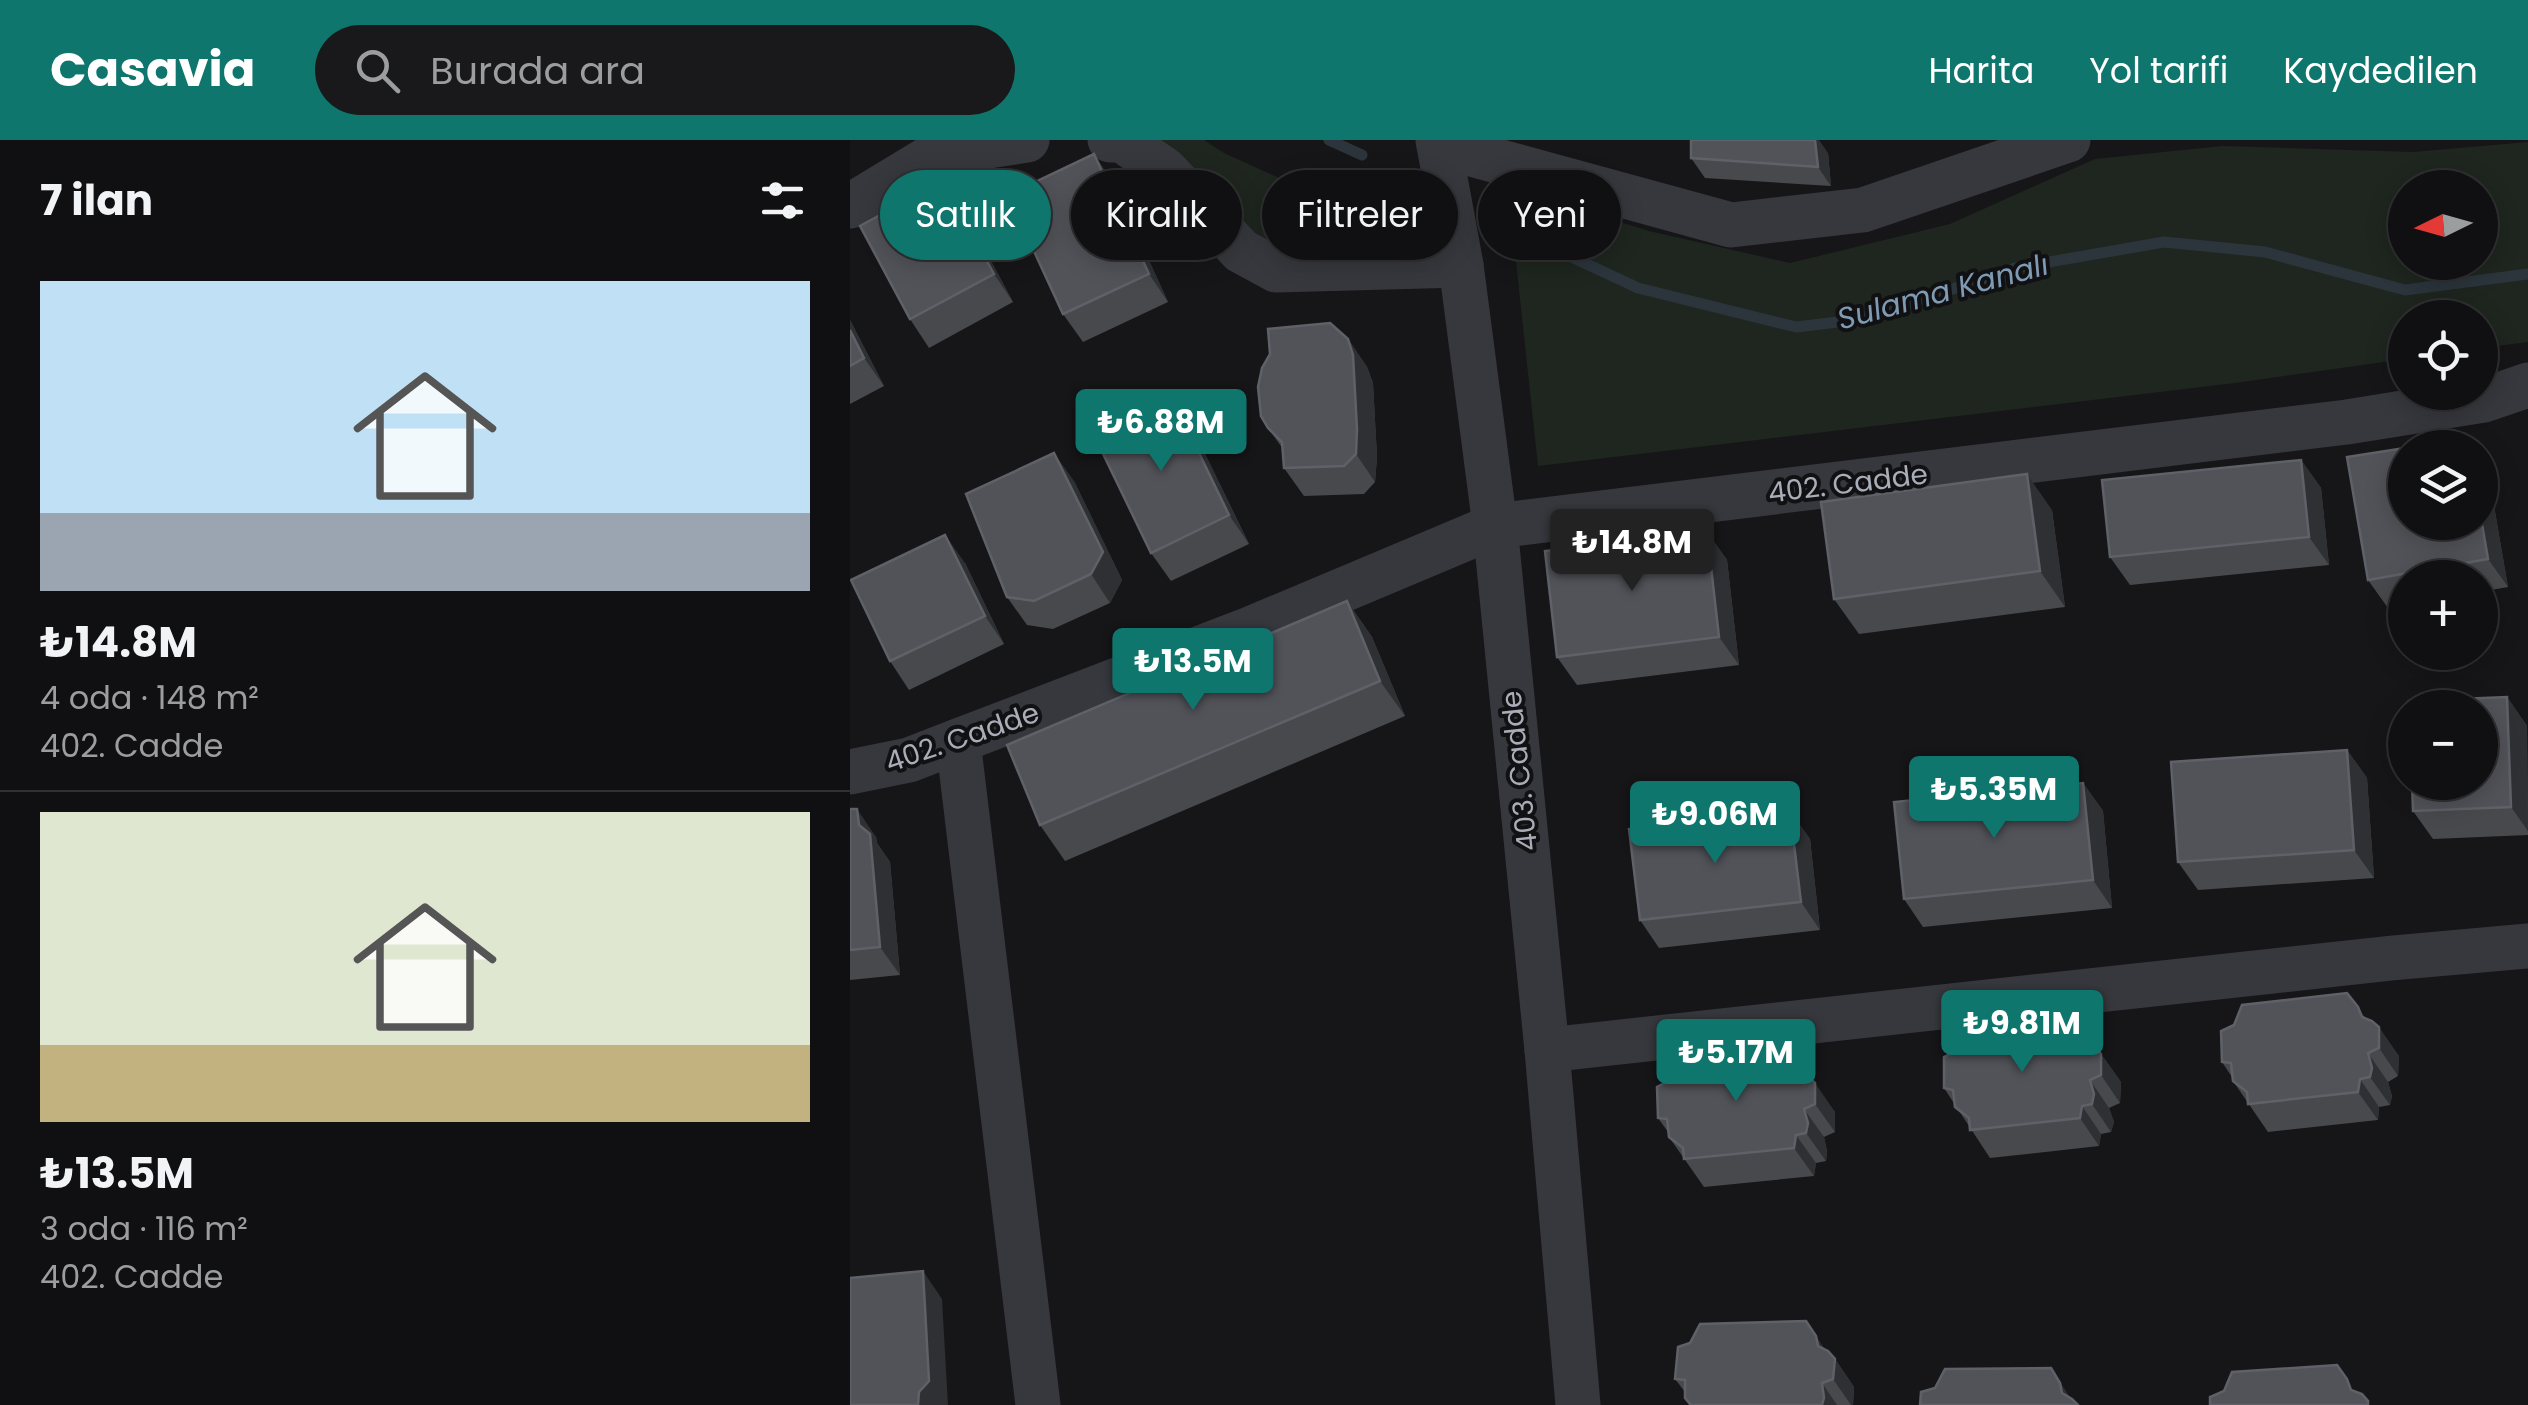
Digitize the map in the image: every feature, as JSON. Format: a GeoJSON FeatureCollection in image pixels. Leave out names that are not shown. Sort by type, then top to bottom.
{"type":"FeatureCollection","features":[{"type":"Feature","properties":{"kind":"street"},"geometry":{"type":"LineString","coordinates":[[850,206],[906,154],[936,154],[1027,140]]}},
{"type":"Feature","properties":{"kind":"street"},"geometry":{"type":"LineString","coordinates":[[1110,140],[1122,140],[1165,170],[1241,252],[1276,270],[1461,265]]}},
{"type":"Feature","properties":{"kind":"street"},"geometry":{"type":"LineString","coordinates":[[1439,143],[1731,225],[1863,210],[2068,140]]}},
{"type":"Feature","properties":{"kind":"street","name":"403. Cadde"},"geometry":{"type":"LineString","coordinates":[[1439,143],[1461,265],[1495,526],[1548,1050],[1578,1405]]}},
{"type":"Feature","properties":{"kind":"street","name":"402. Cadde"},"geometry":{"type":"LineString","coordinates":[[850,772],[909,760],[1250,629],[1495,526],[2347,422],[2484,400],[2528,385]]}},
{"type":"Feature","properties":{"kind":"street"},"geometry":{"type":"LineString","coordinates":[[958,741],[1038,1405]]}},
{"type":"Feature","properties":{"kind":"street"},"geometry":{"type":"LineString","coordinates":[[1548,1050],[2528,946]]}},
{"type":"Feature","properties":{"kind":"shaded area"},"geometry":{"type":"Polygon","coordinates":[[[1151,140],[1204,140],[1262,170],[1262,240],[1242,222],[1242,170],[1184,170],[1151,140]]]}},
{"type":"Feature","properties":{"kind":"shaded area"},"geometry":{"type":"Polygon","coordinates":[[[2528,142],[2528,342],[2498,346],[2498,300],[2388,300],[2388,361],[1538,466],[1516,260],[1621,260],[1621,222],[1790,263],[1950,224],[2095,159],[2222,146],[2413,152],[2528,142]]]}},
{"type":"Feature","properties":{"kind":"building"},"geometry":{"type":"Polygon","coordinates":[[[1691,140],[1815,140],[1818,167],[1691,158],[1691,140]]]}},
{"type":"Feature","properties":{"kind":"building"},"geometry":{"type":"Polygon","coordinates":[[[1094,154],[1101,170],[1071,170],[1071,260],[1143,260],[1149,274],[1063,314],[1038,260],[1051,260],[1051,174],[1094,154]]]}},
{"type":"Feature","properties":{"kind":"building"},"geometry":{"type":"Polygon","coordinates":[[[880,215],[880,260],[986,260],[994,274],[910,319],[860,226],[880,215]]]}},
{"type":"Feature","properties":{"kind":"building"},"geometry":{"type":"Polygon","coordinates":[[[1330,323],[1348,339],[1353,355],[1356,454],[1344,466],[1284,468],[1282,442],[1261,416],[1258,387],[1270,354],[1268,329],[1330,323]]]}},
{"type":"Feature","properties":{"kind":"building"},"geometry":{"type":"Polygon","coordinates":[[[850,330],[864,358],[850,366],[850,330]]]}},
{"type":"Feature","properties":{"kind":"building"},"geometry":{"type":"Polygon","coordinates":[[[1171,395],[1229,515],[1151,553],[1093,433],[1171,395]]]}},
{"type":"Feature","properties":{"kind":"building"},"geometry":{"type":"Polygon","coordinates":[[[2388,451],[2388,540],[2485,540],[2488,559],[2388,560],[2388,576],[2368,580],[2347,457],[2388,451]]]}},
{"type":"Feature","properties":{"kind":"building"},"geometry":{"type":"Polygon","coordinates":[[[1054,453],[1103,552],[1091,574],[1034,601],[1007,597],[966,494],[1054,453]]]}},
{"type":"Feature","properties":{"kind":"building"},"geometry":{"type":"Polygon","coordinates":[[[2301,460],[2309,537],[2110,557],[2102,480],[2301,460]]]}},
{"type":"Feature","properties":{"kind":"building"},"geometry":{"type":"Polygon","coordinates":[[[2027,474],[2040,571],[1834,599],[1821,502],[2027,474]]]}},
{"type":"Feature","properties":{"kind":"building"},"geometry":{"type":"Polygon","coordinates":[[[1707,532],[1719,637],[1557,657],[1545,551],[1707,532]]]}},
{"type":"Feature","properties":{"kind":"building"},"geometry":{"type":"Polygon","coordinates":[[[945,535],[985,616],[890,661],[851,580],[945,535]]]}},
{"type":"Feature","properties":{"kind":"building"},"geometry":{"type":"Polygon","coordinates":[[[1347,601],[1380,681],[1040,825],[1007,745],[1347,601]]]}},
{"type":"Feature","properties":{"kind":"building"},"geometry":{"type":"Polygon","coordinates":[[[2498,697],[2507,697],[2511,807],[2413,811],[2413,800],[2498,800],[2498,697]]]}},
{"type":"Feature","properties":{"kind":"building"},"geometry":{"type":"Polygon","coordinates":[[[2347,750],[2354,850],[2178,862],[2171,762],[2347,750]]]}},
{"type":"Feature","properties":{"kind":"building"},"geometry":{"type":"Polygon","coordinates":[[[2083,783],[2093,880],[1904,899],[1894,802],[2083,783]]]}},
{"type":"Feature","properties":{"kind":"building"},"geometry":{"type":"Polygon","coordinates":[[[850,809],[857,809],[859,825],[870,834],[880,947],[850,950],[850,809]]]}},
{"type":"Feature","properties":{"kind":"building"},"geometry":{"type":"Polygon","coordinates":[[[1790,811],[1801,902],[1640,920],[1629,829],[1790,811]]]}},
{"type":"Feature","properties":{"kind":"building"},"geometry":{"type":"Polygon","coordinates":[[[2347,993],[2362,1017],[2379,1027],[2379,1048],[2368,1053],[2370,1077],[2360,1079],[2358,1092],[2248,1104],[2247,1092],[2233,1081],[2231,1063],[2222,1062],[2221,1031],[2234,1025],[2242,1005],[2347,993]]]}},
{"type":"Feature","properties":{"kind":"building"},"geometry":{"type":"Polygon","coordinates":[[[2069,1019],[2083,1043],[2101,1054],[2101,1075],[2090,1080],[2092,1104],[2082,1106],[2080,1118],[1970,1130],[1969,1118],[1955,1107],[1953,1090],[1944,1088],[1944,1057],[1956,1051],[1964,1032],[2069,1019]]]}},
{"type":"Feature","properties":{"kind":"building"},"geometry":{"type":"Polygon","coordinates":[[[1783,1048],[1798,1072],[1815,1083],[1815,1104],[1804,1109],[1806,1133],[1796,1135],[1794,1148],[1684,1159],[1683,1148],[1669,1137],[1667,1119],[1658,1118],[1657,1087],[1670,1080],[1678,1061],[1783,1048]]]}},
{"type":"Feature","properties":{"kind":"building"},"geometry":{"type":"Polygon","coordinates":[[[923,1271],[929,1381],[919,1392],[918,1405],[850,1405],[850,1278],[923,1271]]]}},
{"type":"Feature","properties":{"kind":"building"},"geometry":{"type":"Polygon","coordinates":[[[1806,1321],[1818,1346],[1835,1359],[1833,1379],[1822,1383],[1822,1405],[1691,1405],[1685,1398],[1685,1380],[1675,1379],[1678,1347],[1690,1343],[1700,1324],[1806,1321]]]}},
{"type":"Feature","properties":{"kind":"building"},"geometry":{"type":"Polygon","coordinates":[[[2337,1365],[2351,1390],[2362,1394],[2368,1405],[2210,1405],[2210,1397],[2224,1391],[2232,1372],[2337,1365]]]}},
{"type":"Feature","properties":{"kind":"building"},"geometry":{"type":"Polygon","coordinates":[[[2051,1368],[2062,1393],[2078,1405],[1920,1405],[1921,1392],[1935,1388],[1945,1369],[2051,1368]]]}},
{"type":"Feature","properties":{"kind":"waterway","name":"Sulama Kanalı"},"geometry":{"type":"LineString","coordinates":[[1329,140],[1362,155]]}},
{"type":"Feature","properties":{"kind":"waterway","name":"Sulama Kanalı"},"geometry":{"type":"LineString","coordinates":[[1578,260],[1638,288],[1796,327],[1863,319],[2015,268],[2164,242],[2265,252],[2405,290],[2528,274]]}}]}
